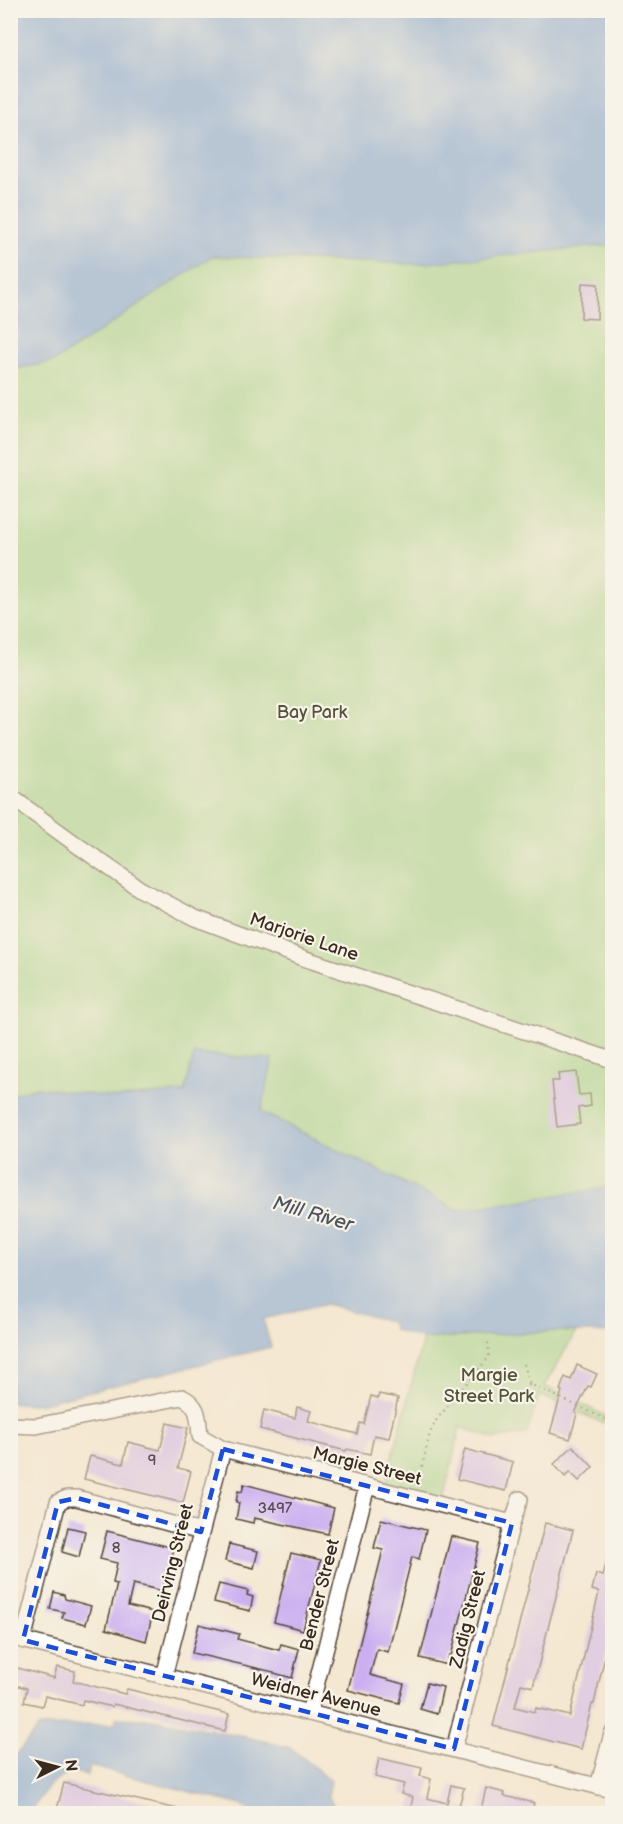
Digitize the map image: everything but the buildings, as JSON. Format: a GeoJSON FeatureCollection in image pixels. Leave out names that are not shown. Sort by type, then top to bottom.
{"type":"FeatureCollection","features":[{"type":"Feature","properties":{"kind":"street","name":"Marjorie Lane"},"geometry":{"type":"LineString","coordinates":[[10,796],[140,889],[195,918],[303,958],[612,1060]]}},
{"type":"Feature","properties":{"kind":"street"},"geometry":{"type":"LineString","coordinates":[[10,1425],[36,1426],[182,1397],[191,1401],[197,1411],[200,1436],[221,1454]]}},
{"type":"Feature","properties":{"kind":"street","name":"Margie Street"},"geometry":{"type":"LineString","coordinates":[[221,1454],[368,1486],[512,1523]]}},
{"type":"Feature","properties":{"kind":"street","name":"Deirving Street"},"geometry":{"type":"LineString","coordinates":[[164,1676],[221,1454]]}},
{"type":"Feature","properties":{"kind":"street","name":"Bender Street"},"geometry":{"type":"LineString","coordinates":[[309,1713],[368,1486]]}},
{"type":"Feature","properties":{"kind":"street"},"geometry":{"type":"LineString","coordinates":[[17,1639],[58,1502],[67,1498],[77,1498],[201,1532]]}},
{"type":"Feature","properties":{"kind":"street","name":"Zadig Street"},"geometry":{"type":"LineString","coordinates":[[454,1749],[520,1499]]}},
{"type":"Feature","properties":{"kind":"street","name":"Weidner Avenue"},"geometry":{"type":"LineString","coordinates":[[17,1639],[605,1788]]}},
{"type":"Feature","properties":{"kind":"street"},"geometry":{"type":"LineString","coordinates":[[605,1788],[612,1734]]}},
{"type":"Feature","properties":{"kind":"path"},"geometry":{"type":"LineString","coordinates":[[415,1498],[430,1434],[437,1419],[489,1357],[488,1342]]}},
{"type":"Feature","properties":{"kind":"path"},"geometry":{"type":"LineString","coordinates":[[524,1364],[530,1384],[612,1422]]}},
{"type":"Feature","properties":{"kind":"path"},"geometry":{"type":"LineString","coordinates":[[478,1370],[515,1399],[530,1384]]}},
{"type":"Feature","properties":{"kind":"highlighted area"},"geometry":{"type":"Polygon","coordinates":[[[223,1449],[512,1523],[454,1749],[23,1640],[58,1502],[77,1498],[201,1532],[223,1449]]]}},
{"type":"Feature","properties":{"kind":"green space","name":"Bay Park"},"geometry":{"type":"Polygon","coordinates":[[[612,245],[612,1187],[458,1210],[261,1112],[272,1059],[194,1054],[185,1092],[116,1098],[37,1087],[11,1095],[11,370],[55,361],[212,256],[416,264],[612,245]]]}},
{"type":"Feature","properties":{"kind":"green space","name":"Margie Street Park"},"geometry":{"type":"Polygon","coordinates":[[[556,1331],[576,1332],[544,1386],[606,1416],[603,1423],[539,1395],[527,1433],[495,1439],[460,1427],[443,1500],[385,1486],[423,1339],[556,1331]]]}},
{"type":"Feature","properties":{"kind":"water"},"geometry":{"type":"Polygon","coordinates":[[[11,10],[612,11],[612,245],[416,264],[212,256],[55,361],[11,370],[11,10]]]}},
{"type":"Feature","properties":{"kind":"water","name":"Mill River"},"geometry":{"type":"Polygon","coordinates":[[[194,1054],[273,1059],[261,1112],[458,1210],[612,1187],[612,1333],[556,1331],[423,1339],[394,1330],[391,1322],[326,1304],[263,1319],[271,1347],[38,1404],[11,1403],[11,1095],[37,1087],[116,1098],[185,1092],[194,1054]]]}},
{"type":"Feature","properties":{"kind":"water"},"geometry":{"type":"Polygon","coordinates":[[[116,1718],[153,1719],[235,1734],[291,1748],[331,1781],[328,1796],[338,1813],[253,1813],[241,1805],[90,1766],[88,1775],[70,1771],[50,1785],[29,1813],[11,1813],[11,1761],[39,1727],[115,1724],[116,1718]]]}}]}
